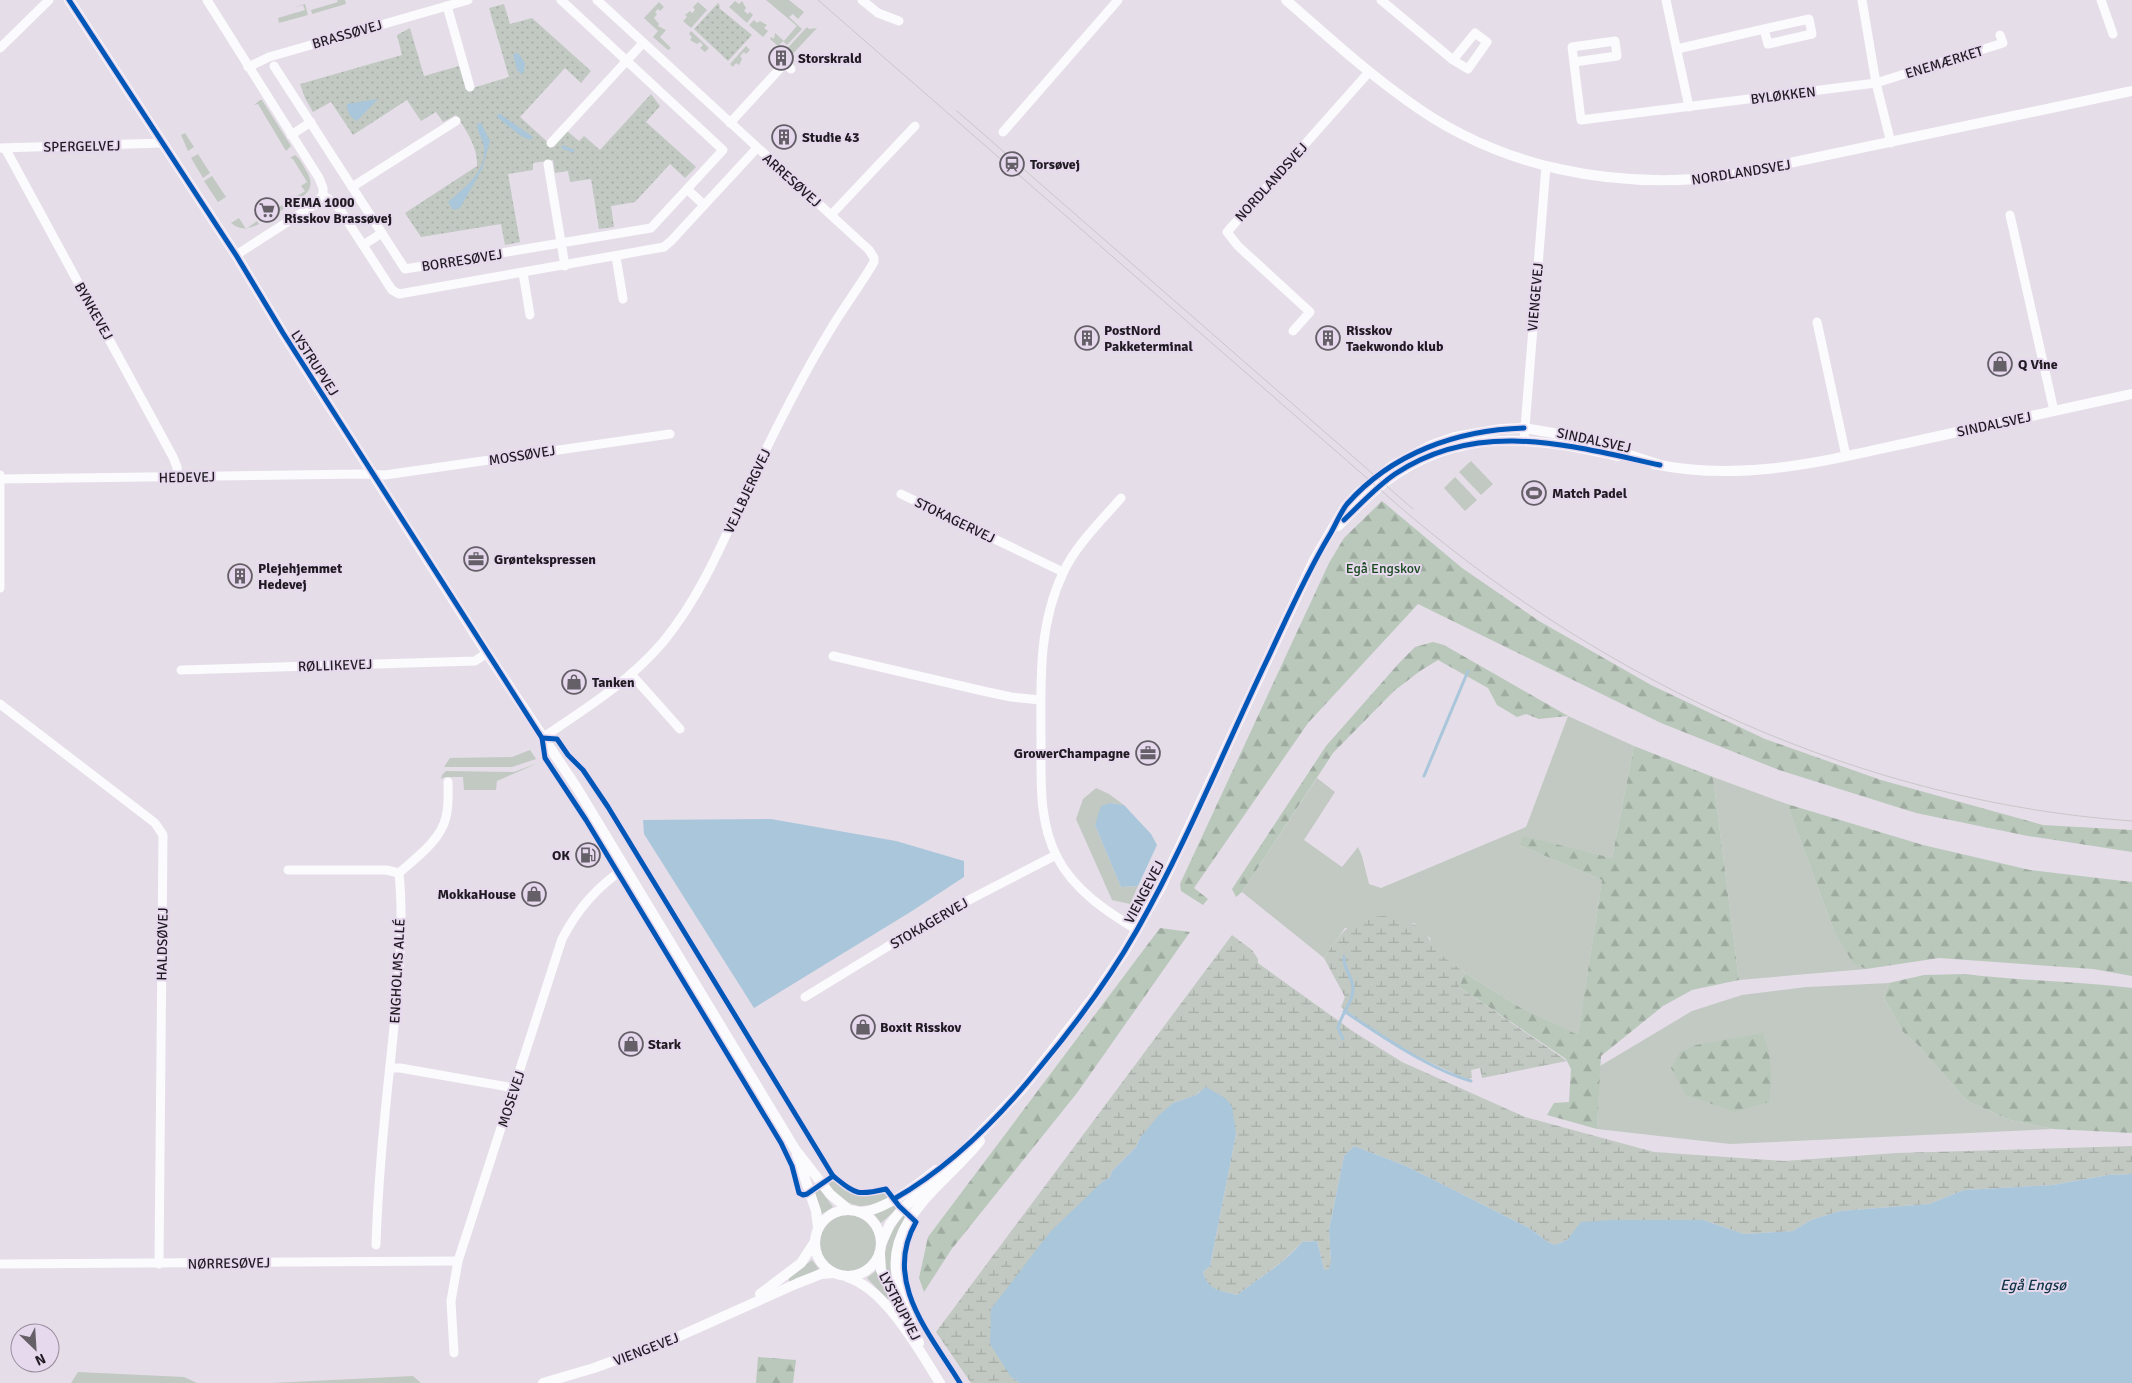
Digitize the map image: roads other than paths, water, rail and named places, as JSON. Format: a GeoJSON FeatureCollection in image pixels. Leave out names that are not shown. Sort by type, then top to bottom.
{"type":"FeatureCollection","features":[{"type":"Feature","properties":{"kind":"street"},"geometry":{"type":"LineString","coordinates":[[0,48],[49,0]]}},
{"type":"Feature","properties":{"kind":"street","name":"LYSTRUPVEJ"},"geometry":{"type":"LineString","coordinates":[[69,0],[236,255],[374,475],[576,788],[795,1149],[830,1194],[854,1211]]}},
{"type":"Feature","properties":{"kind":"street"},"geometry":{"type":"LineString","coordinates":[[207,0],[320,180],[323,195],[314,205],[236,255]]}},
{"type":"Feature","properties":{"kind":"street","name":"BRASSØVEJ"},"geometry":{"type":"LineString","coordinates":[[248,67],[269,57],[468,0]]}},
{"type":"Feature","properties":{"kind":"street"},"geometry":{"type":"LineString","coordinates":[[561,0],[627,60]]}},
{"type":"Feature","properties":{"kind":"street","name":"ARRESØVEJ"},"geometry":{"type":"LineString","coordinates":[[596,0],[831,215],[915,126]]}},
{"type":"Feature","properties":{"kind":"street"},"geometry":{"type":"LineString","coordinates":[[862,0],[878,13],[899,21]]}},
{"type":"Feature","properties":{"kind":"street"},"geometry":{"type":"LineString","coordinates":[[1003,132],[1118,0]]}},
{"type":"Feature","properties":{"kind":"street","name":"NORDLANDSVEJ"},"geometry":{"type":"LineString","coordinates":[[1286,0],[1369,72],[1406,100],[1473,139],[1546,166],[1585,175],[1623,180],[1693,180],[1765,170],[2132,91]]}},
{"type":"Feature","properties":{"kind":"street"},"geometry":{"type":"LineString","coordinates":[[1381,0],[1453,60]]}},
{"type":"Feature","properties":{"kind":"street"},"geometry":{"type":"LineString","coordinates":[[1666,0],[1689,107]]}},
{"type":"Feature","properties":{"kind":"street"},"geometry":{"type":"LineString","coordinates":[[1862,0],[1876,83],[1891,143]]}},
{"type":"Feature","properties":{"kind":"street"},"geometry":{"type":"LineString","coordinates":[[2101,0],[2113,34]]}},
{"type":"Feature","properties":{"kind":"street"},"geometry":{"type":"LineString","coordinates":[[447,6],[470,87]]}},
{"type":"Feature","properties":{"kind":"street"},"geometry":{"type":"LineString","coordinates":[[1677,49],[1764,29],[1809,19],[1812,34],[1768,44],[1764,29]]}},
{"type":"Feature","properties":{"kind":"street","name":"ENEMÆRKET"},"geometry":{"type":"LineString","coordinates":[[1876,83],[2003,43],[2000,35]]}},
{"type":"Feature","properties":{"kind":"street"},"geometry":{"type":"LineString","coordinates":[[1615,42],[1617,56],[1574,62],[1572,47],[1615,42]]}},
{"type":"Feature","properties":{"kind":"street"},"geometry":{"type":"LineString","coordinates":[[550,143],[643,43]]}},
{"type":"Feature","properties":{"kind":"street","name":"BORRESØVEJ"},"geometry":{"type":"LineString","coordinates":[[352,187],[405,269],[651,228],[723,150],[627,60]]}},
{"type":"Feature","properties":{"kind":"street","name":"BYLØKKEN"},"geometry":{"type":"LineString","coordinates":[[1574,62],[1581,120],[1876,83]]}},
{"type":"Feature","properties":{"kind":"street"},"geometry":{"type":"LineString","coordinates":[[730,123],[785,63],[792,69]]}},
{"type":"Feature","properties":{"kind":"street"},"geometry":{"type":"LineString","coordinates":[[274,66],[352,187],[456,121]]}},
{"type":"Feature","properties":{"kind":"street","name":"NORDLANDSVEJ"},"geometry":{"type":"LineString","coordinates":[[1293,331],[1310,312],[1238,246],[1227,232],[1369,72]]}},
{"type":"Feature","properties":{"kind":"street"},"geometry":{"type":"LineString","coordinates":[[292,135],[311,122]]}},
{"type":"Feature","properties":{"kind":"street","name":"SPERGELVEJ"},"geometry":{"type":"LineString","coordinates":[[2,148],[163,143]]}},
{"type":"Feature","properties":{"kind":"street","name":"BYNKEVEJ"},"geometry":{"type":"LineString","coordinates":[[2,148],[174,457],[178,477]]}},
{"type":"Feature","properties":{"kind":"street","name":"BORRESØVEJ"},"geometry":{"type":"LineString","coordinates":[[323,195],[337,205],[396,294],[565,266],[664,247],[757,148]]}},
{"type":"Feature","properties":{"kind":"street"},"geometry":{"type":"LineString","coordinates":[[548,164],[565,266]]}},
{"type":"Feature","properties":{"kind":"street","name":"VIENGEVEJ"},"geometry":{"type":"LineString","coordinates":[[1330,534],[1378,488],[1414,464],[1458,447],[1488,441],[1524,440],[1546,166]]}},
{"type":"Feature","properties":{"kind":"street"},"geometry":{"type":"LineString","coordinates":[[687,189],[704,205]]}},
{"type":"Feature","properties":{"kind":"street","name":"VEJLBJERGVEJ"},"geometry":{"type":"LineString","coordinates":[[542,738],[590,707],[631,674],[662,642],[697,593],[802,378],[830,330],[874,262],[874,258],[869,250],[831,215]]}},
{"type":"Feature","properties":{"kind":"street"},"geometry":{"type":"LineString","coordinates":[[2010,215],[2054,411]]}},
{"type":"Feature","properties":{"kind":"street"},"geometry":{"type":"LineString","coordinates":[[363,246],[382,233]]}},
{"type":"Feature","properties":{"kind":"street"},"geometry":{"type":"LineString","coordinates":[[616,257],[623,299]]}},
{"type":"Feature","properties":{"kind":"street"},"geometry":{"type":"LineString","coordinates":[[523,273],[530,315]]}},
{"type":"Feature","properties":{"kind":"street"},"geometry":{"type":"LineString","coordinates":[[1817,322],[1846,456]]}},
{"type":"Feature","properties":{"kind":"street","name":"SINDALSVEJ"},"geometry":{"type":"LineString","coordinates":[[1524,440],[1575,446],[1660,465],[1702,471],[1734,472],[1797,466],[2132,394]]}},
{"type":"Feature","properties":{"kind":"street","name":"VIENGEVEJ"},"geometry":{"type":"LineString","coordinates":[[880,1249],[887,1229],[898,1214],[940,1175],[1007,1105],[1050,1055],[1092,999],[1137,930],[1161,887],[1314,560],[1345,507],[1358,493],[1392,466],[1410,455],[1455,437],[1480,432],[1524,428]]}},
{"type":"Feature","properties":{"kind":"street","name":"SINDALSVEJ"},"geometry":{"type":"LineString","coordinates":[[1524,428],[1576,437],[1660,465]]}},
{"type":"Feature","properties":{"kind":"street","name":"MOSSØVEJ"},"geometry":{"type":"LineString","coordinates":[[374,475],[410,472],[670,434]]}},
{"type":"Feature","properties":{"kind":"street","name":"HEDEVEJ"},"geometry":{"type":"LineString","coordinates":[[0,477],[374,475]]}},
{"type":"Feature","properties":{"kind":"street"},"geometry":{"type":"LineString","coordinates":[[0,477],[0,588]]}},
{"type":"Feature","properties":{"kind":"street","name":"STOKAGERVEJ"},"geometry":{"type":"LineString","coordinates":[[901,494],[1063,572]]}},
{"type":"Feature","properties":{"kind":"street"},"geometry":{"type":"LineString","coordinates":[[1121,498],[1087,537],[1063,572],[1049,609],[1044,633],[1040,700],[1041,782],[1043,810],[1047,829],[1056,855],[1072,880],[1089,897],[1137,930]]}},
{"type":"Feature","properties":{"kind":"street","name":"RØLLIKEVEJ"},"geometry":{"type":"LineString","coordinates":[[181,670],[474,661],[488,653]]}},
{"type":"Feature","properties":{"kind":"street"},"geometry":{"type":"LineString","coordinates":[[833,656],[983,692],[1040,700]]}},
{"type":"Feature","properties":{"kind":"street"},"geometry":{"type":"LineString","coordinates":[[631,674],[680,729]]}},
{"type":"Feature","properties":{"kind":"street","name":"HALDSØVEJ"},"geometry":{"type":"LineString","coordinates":[[0,704],[155,823],[163,835],[159,1264]]}},
{"type":"Feature","properties":{"kind":"street"},"geometry":{"type":"LineString","coordinates":[[288,870],[386,870],[399,874],[434,841],[441,830],[446,818],[448,782]]}},
{"type":"Feature","properties":{"kind":"street","name":"STOKAGERVEJ"},"geometry":{"type":"LineString","coordinates":[[805,997],[936,917],[1056,855]]}},
{"type":"Feature","properties":{"kind":"street","name":"MOSEVEJ"},"geometry":{"type":"LineString","coordinates":[[454,1353],[451,1301],[458,1261],[562,939],[573,918],[596,891],[624,869]]}},
{"type":"Feature","properties":{"kind":"street","name":"ENGHOLMS ALLÉ"},"geometry":{"type":"LineString","coordinates":[[376,1245],[379,1178],[399,953],[399,874]]}},
{"type":"Feature","properties":{"kind":"street"},"geometry":{"type":"LineString","coordinates":[[390,1068],[400,1068],[514,1088]]}},
{"type":"Feature","properties":{"kind":"street"},"geometry":{"type":"LineString","coordinates":[[919,1343],[896,1277],[896,1255],[899,1240],[911,1217],[966,1158],[1007,1105]]}},
{"type":"Feature","properties":{"kind":"street","name":"LYSTRUPVEJ"},"geometry":{"type":"LineString","coordinates":[[795,1149],[816,1211],[818,1228]]}},
{"type":"Feature","properties":{"kind":"street","name":"VIENGEVEJ"},"geometry":{"type":"LineString","coordinates":[[854,1211],[870,1210],[902,1194],[961,1152]]}},
{"type":"Feature","properties":{"kind":"street"},"geometry":{"type":"LineString","coordinates":[[841,1210],[854,1211],[869,1218],[875,1225],[880,1249],[873,1265],[865,1272],[846,1277],[833,1273],[820,1261],[814,1243],[818,1228],[830,1215],[841,1210]]}},
{"type":"Feature","properties":{"kind":"street","name":"VIENGEVEJ"},"geometry":{"type":"LineString","coordinates":[[745,1305],[801,1264],[814,1243]]}},
{"type":"Feature","properties":{"kind":"street","name":"LYSTRUPVEJ"},"geometry":{"type":"LineString","coordinates":[[880,1249],[879,1264],[890,1292],[919,1343],[924,1358]]}},
{"type":"Feature","properties":{"kind":"street","name":"NØRRESØVEJ"},"geometry":{"type":"LineString","coordinates":[[0,1264],[458,1261]]}},
{"type":"Feature","properties":{"kind":"street","name":"VIENGEVEJ"},"geometry":{"type":"LineString","coordinates":[[543,1383],[594,1368],[673,1339],[745,1305],[809,1278],[825,1273],[833,1273]]}},
{"type":"Feature","properties":{"kind":"street","name":"LYSTRUPVEJ"},"geometry":{"type":"LineString","coordinates":[[846,1277],[862,1284],[876,1295],[896,1318],[940,1383]]}},
{"type":"Feature","properties":{"kind":"water"},"geometry":{"type":"Polygon","coordinates":[[[518,53],[525,63],[524,72],[521,74],[517,70],[513,54],[518,53]]]}},
{"type":"Feature","properties":{"kind":"water"},"geometry":{"type":"Polygon","coordinates":[[[378,99],[357,121],[348,111],[347,104],[378,99]]]}},
{"type":"Feature","properties":{"kind":"water"},"geometry":{"type":"Polygon","coordinates":[[[500,114],[533,137],[530,140],[521,136],[498,118],[497,115],[500,114]]]}},
{"type":"Feature","properties":{"kind":"water"},"geometry":{"type":"Polygon","coordinates":[[[481,123],[490,141],[482,169],[460,208],[453,210],[448,202],[473,179],[482,164],[484,147],[477,124],[481,123]]]}},
{"type":"Feature","properties":{"kind":"water"},"geometry":{"type":"Polygon","coordinates":[[[1110,803],[1124,805],[1151,834],[1157,845],[1138,886],[1121,887],[1095,825],[1101,806],[1110,803]]]}},
{"type":"Feature","properties":{"kind":"water"},"geometry":{"type":"Polygon","coordinates":[[[771,819],[896,841],[964,861],[964,877],[754,1008],[644,834],[643,820],[771,819]]]}},
{"type":"Feature","properties":{"kind":"water","name":"Egå Engsø"},"geometry":{"type":"Polygon","coordinates":[[[1206,1087],[1225,1098],[1232,1106],[1236,1134],[1210,1266],[1203,1272],[1211,1286],[1220,1291],[1237,1295],[1280,1264],[1302,1242],[1317,1241],[1324,1269],[1328,1270],[1331,1263],[1329,1230],[1344,1156],[1354,1146],[1406,1166],[1529,1228],[1555,1245],[1567,1240],[1581,1222],[1703,1220],[1744,1234],[1793,1231],[1811,1220],[1840,1211],[1929,1204],[1964,1190],[2053,1185],[2108,1175],[2132,1174],[2132,1383],[1020,1383],[1011,1377],[990,1344],[991,1309],[1050,1232],[1102,1182],[1110,1177],[1112,1171],[1136,1147],[1140,1138],[1158,1116],[1173,1103],[1196,1095],[1206,1087]]]}},
{"type":"Feature","properties":{"kind":"waterway"},"geometry":{"type":"LineString","coordinates":[[563,147],[573,151]]}},
{"type":"Feature","properties":{"kind":"waterway"},"geometry":{"type":"LineString","coordinates":[[1424,776],[1468,671]]}},
{"type":"Feature","properties":{"kind":"waterway"},"geometry":{"type":"LineString","coordinates":[[1343,1039],[1338,1028],[1353,992],[1344,957]]}},
{"type":"Feature","properties":{"kind":"waterway"},"geometry":{"type":"LineString","coordinates":[[1344,1011],[1422,1060],[1455,1076],[1471,1081]]}},
{"type":"Feature","properties":{"kind":"tram line"},"geometry":{"type":"LineString","coordinates":[[818,0],[1407,513],[1485,575],[1568,631],[1655,681],[1745,724],[1838,761],[1934,789],[2032,809],[2132,821]]}},
{"type":"Feature","properties":{"kind":"tram line"},"geometry":{"type":"LineString","coordinates":[[957,111],[1413,509]]}},
{"type":"Feature","properties":{"kind":"place","name":"Storskrald"},"geometry":{"type":"Point","coordinates":[781,58]}},
{"type":"Feature","properties":{"kind":"place","name":"Studie 43"},"geometry":{"type":"Point","coordinates":[784,137]}},
{"type":"Feature","properties":{"kind":"place","name":"Torsøvej"},"geometry":{"type":"Point","coordinates":[1012,164]}},
{"type":"Feature","properties":{"kind":"place","name":"REMA 1000 Risskov Brassøvej"},"geometry":{"type":"Point","coordinates":[267,210]}},
{"type":"Feature","properties":{"kind":"place","name":"PostNord Pakketerminal"},"geometry":{"type":"Point","coordinates":[1087,338]}},
{"type":"Feature","properties":{"kind":"place","name":"Risskov Taekwondo klub"},"geometry":{"type":"Point","coordinates":[1328,338]}},
{"type":"Feature","properties":{"kind":"place","name":"Q Vine"},"geometry":{"type":"Point","coordinates":[2000,364]}},
{"type":"Feature","properties":{"kind":"place","name":"Match Padel"},"geometry":{"type":"Point","coordinates":[1534,493]}},
{"type":"Feature","properties":{"kind":"place","name":"Grøntekspressen"},"geometry":{"type":"Point","coordinates":[476,559]}},
{"type":"Feature","properties":{"kind":"place","name":"Plejehjemmet Hedevej"},"geometry":{"type":"Point","coordinates":[240,576]}},
{"type":"Feature","properties":{"kind":"place","name":"Tanken"},"geometry":{"type":"Point","coordinates":[574,682]}},
{"type":"Feature","properties":{"kind":"place","name":"GrowerChampagne"},"geometry":{"type":"Point","coordinates":[1148,753]}},
{"type":"Feature","properties":{"kind":"place","name":"OK"},"geometry":{"type":"Point","coordinates":[588,855]}},
{"type":"Feature","properties":{"kind":"place","name":"MokkaHouse"},"geometry":{"type":"Point","coordinates":[534,894]}},
{"type":"Feature","properties":{"kind":"place","name":"Boxit Risskov"},"geometry":{"type":"Point","coordinates":[863,1027]}},
{"type":"Feature","properties":{"kind":"place","name":"Stark"},"geometry":{"type":"Point","coordinates":[631,1044]}},
{"type":"Feature","properties":{"kind":"park label","name":"Egå Engskov"},"geometry":{"type":"Point","coordinates":[1383,568]}}]}
